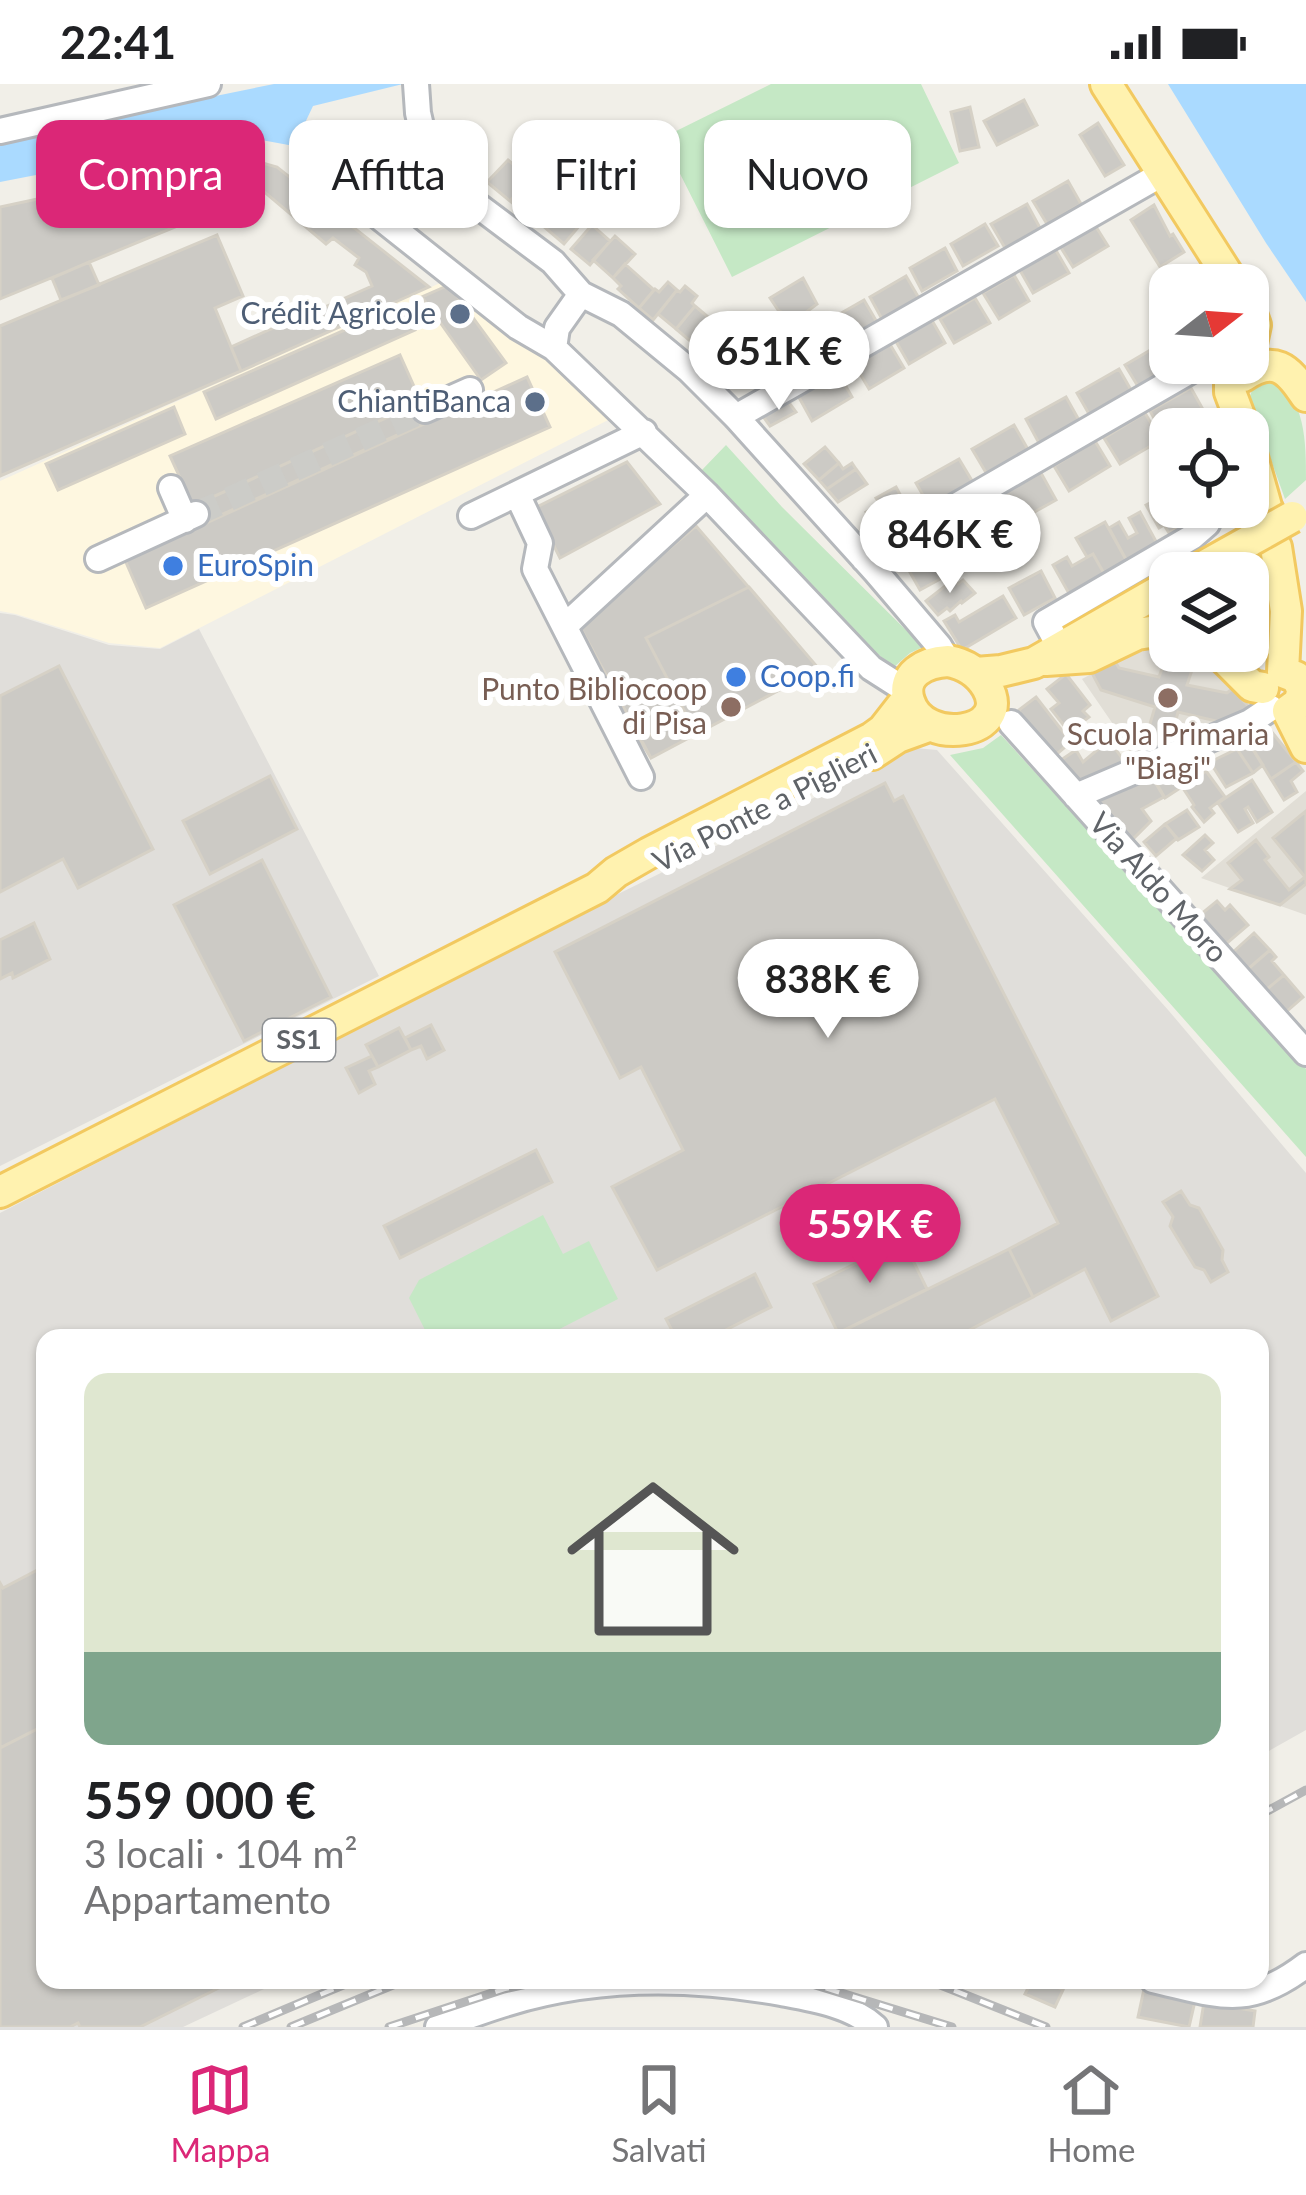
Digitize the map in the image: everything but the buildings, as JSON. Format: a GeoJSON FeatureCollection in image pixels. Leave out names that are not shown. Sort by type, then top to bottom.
{"type":"FeatureCollection","features":[{"type":"Feature","properties":{"kind":"main road"},"geometry":{"type":"LineString","coordinates":[[1106,84],[1219,264]]}},
{"type":"Feature","properties":{"kind":"main road"},"geometry":{"type":"LineString","coordinates":[[1269,366],[1292,374],[1306,396]]}},
{"type":"Feature","properties":{"kind":"main road"},"geometry":{"type":"LineString","coordinates":[[1242,552],[1264,543],[1288,512],[1269,479]]}},
{"type":"Feature","properties":{"kind":"main road"},"geometry":{"type":"LineString","coordinates":[[1264,543],[1286,611],[1285,691],[1306,747]]}},
{"type":"Feature","properties":{"kind":"main road"},"geometry":{"type":"LineString","coordinates":[[962,667],[989,692],[1001,715],[1045,657],[1149,597]]}},
{"type":"Feature","properties":{"kind":"main road"},"geometry":{"type":"LineString","coordinates":[[962,667],[1089,656],[1149,631]]}},
{"type":"Feature","properties":{"kind":"main road","name":"Via Ponte a Piglieri"},"geometry":{"type":"LineString","coordinates":[[597,888],[650,853],[872,738],[908,694],[916,671],[929,663],[962,667]]}},
{"type":"Feature","properties":{"kind":"main road"},"geometry":{"type":"LineString","coordinates":[[1238,672],[1252,686],[1285,691]]}},
{"type":"Feature","properties":{"kind":"main road"},"geometry":{"type":"LineString","coordinates":[[908,694],[917,715],[931,725]]}},
{"type":"Feature","properties":{"kind":"main road","name":"Via Ponte a Piglieri"},"geometry":{"type":"LineString","coordinates":[[0,1192],[597,888],[623,881],[898,737],[931,725],[950,730],[972,728],[986,717],[1001,715]]}},
{"type":"Feature","properties":{"kind":"street"},"geometry":{"type":"LineString","coordinates":[[0,130],[208,84]]}},
{"type":"Feature","properties":{"kind":"street"},"geometry":{"type":"LineString","coordinates":[[416,84],[425,144],[445,179],[553,262],[580,294],[621,314],[654,339],[736,417],[962,667]]}},
{"type":"Feature","properties":{"kind":"street"},"geometry":{"type":"LineString","coordinates":[[736,417],[1162,174]]}},
{"type":"Feature","properties":{"kind":"street"},"geometry":{"type":"LineString","coordinates":[[393,228],[518,327],[554,348],[707,495],[872,668],[908,694]]}},
{"type":"Feature","properties":{"kind":"street"},"geometry":{"type":"LineString","coordinates":[[554,348],[557,328],[580,294]]}},
{"type":"Feature","properties":{"kind":"street"},"geometry":{"type":"LineString","coordinates":[[864,559],[1168,384]]}},
{"type":"Feature","properties":{"kind":"street"},"geometry":{"type":"LineString","coordinates":[[425,410],[470,389]]}},
{"type":"Feature","properties":{"kind":"street"},"geometry":{"type":"LineString","coordinates":[[471,516],[644,432]]}},
{"type":"Feature","properties":{"kind":"street"},"geometry":{"type":"LineString","coordinates":[[98,559],[191,517],[171,488]]}},
{"type":"Feature","properties":{"kind":"street"},"geometry":{"type":"LineString","coordinates":[[517,494],[540,543],[536,569],[641,777]]}},
{"type":"Feature","properties":{"kind":"street"},"geometry":{"type":"LineString","coordinates":[[566,626],[707,495]]}},
{"type":"Feature","properties":{"kind":"street"},"geometry":{"type":"LineString","coordinates":[[1045,657],[1046,622],[1202,528]]}},
{"type":"Feature","properties":{"kind":"street"},"geometry":{"type":"LineString","coordinates":[[1076,796],[1250,722],[1285,691]]}},
{"type":"Feature","properties":{"kind":"street","name":"Via Aldo Moro"},"geometry":{"type":"LineString","coordinates":[[1001,715],[1306,1053]]}},
{"type":"Feature","properties":{"kind":"street"},"geometry":{"type":"LineString","coordinates":[[1269,1988],[1306,1966]]}},
{"type":"Feature","properties":{"kind":"street"},"geometry":{"type":"LineString","coordinates":[[438,2027],[510,2002],[580,1989]]}},
{"type":"Feature","properties":{"kind":"street"},"geometry":{"type":"LineString","coordinates":[[758,1989],[825,2003],[869,2022]]}},
{"type":"Feature","properties":{"kind":"street"},"geometry":{"type":"LineString","coordinates":[[1195,1989],[1240,1996],[1265,1989]]}},
{"type":"Feature","properties":{"kind":"shaded area"},"geometry":{"type":"Polygon","coordinates":[[[449,279],[616,416],[160,648],[109,643],[0,611],[0,481],[449,279]]]}},
{"type":"Feature","properties":{"kind":"shaded area"},"geometry":{"type":"Polygon","coordinates":[[[0,613],[109,645],[160,649],[199,629],[379,976],[0,1166],[0,613]]]}},
{"type":"Feature","properties":{"kind":"shaded area","name":"Scuola Primaria \"Biagi\""},"geometry":{"type":"Polygon","coordinates":[[[1149,646],[1149,672],[1215,672],[1249,707],[1240,716],[1139,762],[1082,679],[1149,646]]]}},
{"type":"Feature","properties":{"kind":"shaded area"},"geometry":{"type":"Polygon","coordinates":[[[915,748],[937,750],[1306,1173],[1306,1730],[1269,1751],[1269,1329],[36,1329],[36,1989],[264,1989],[183,2027],[0,2027],[0,1213],[614,896],[915,748]]]}},
{"type":"Feature","properties":{"kind":"shaded area"},"geometry":{"type":"Polygon","coordinates":[[[1306,791],[1306,915],[1201,878],[1306,791]]]}},
{"type":"Feature","properties":{"kind":"green space"},"geometry":{"type":"Polygon","coordinates":[[[771,84],[921,84],[959,163],[911,187],[911,120],[704,120],[704,221],[680,174],[680,129],[771,84]]]}},
{"type":"Feature","properties":{"kind":"green space"},"geometry":{"type":"Polygon","coordinates":[[[707,228],[830,228],[732,277],[707,228]]]}},
{"type":"Feature","properties":{"kind":"green space"},"geometry":{"type":"Polygon","coordinates":[[[1269,379],[1291,397],[1304,436],[1306,480],[1285,499],[1269,455],[1269,408],[1252,408],[1249,399],[1254,384],[1269,384],[1269,379]]]}},
{"type":"Feature","properties":{"kind":"green space"},"geometry":{"type":"Polygon","coordinates":[[[726,445],[923,647],[894,667],[860,640],[701,471],[726,445]]]}},
{"type":"Feature","properties":{"kind":"green space"},"geometry":{"type":"Polygon","coordinates":[[[1001,735],[1306,1069],[1306,1157],[950,755],[983,748],[1001,735]]]}},
{"type":"Feature","properties":{"kind":"green space"},"geometry":{"type":"Polygon","coordinates":[[[543,1215],[563,1254],[589,1241],[618,1299],[560,1329],[424,1329],[409,1298],[419,1280],[543,1215]]]}},
{"type":"Feature","properties":{"kind":"water"},"geometry":{"type":"Polygon","coordinates":[[[274,84],[403,84],[313,106],[306,120],[289,120],[289,145],[265,141],[265,120],[98,120],[274,84]]]}},
{"type":"Feature","properties":{"kind":"water"},"geometry":{"type":"Polygon","coordinates":[[[1168,84],[1306,84],[1306,302],[1266,243],[1168,84]]]}},
{"type":"Feature","properties":{"kind":"water"},"geometry":{"type":"Polygon","coordinates":[[[36,133],[36,175],[0,182],[0,140],[36,133]]]}},
{"type":"Feature","properties":{"kind":"tunnel"},"geometry":{"type":"LineString","coordinates":[[196,514],[425,410]]}},
{"type":"Feature","properties":{"kind":"railway"},"geometry":{"type":"LineString","coordinates":[[1269,1810],[1306,1790]]}},
{"type":"Feature","properties":{"kind":"railway"},"geometry":{"type":"LineString","coordinates":[[243,2027],[334,1989]]}},
{"type":"Feature","properties":{"kind":"railway"},"geometry":{"type":"LineString","coordinates":[[291,2027],[383,1989]]}},
{"type":"Feature","properties":{"kind":"railway"},"geometry":{"type":"LineString","coordinates":[[389,2027],[504,1989]]}},
{"type":"Feature","properties":{"kind":"railway"},"geometry":{"type":"LineString","coordinates":[[828,1989],[952,2027]]}},
{"type":"Feature","properties":{"kind":"railway"},"geometry":{"type":"LineString","coordinates":[[951,1989],[1046,2027]]}},
{"type":"Feature","properties":{"kind":"place","name":"Crédit Agricole"},"geometry":{"type":"Point","coordinates":[460,314]}},
{"type":"Feature","properties":{"kind":"place","name":"ChiantiBanca"},"geometry":{"type":"Point","coordinates":[535,402]}},
{"type":"Feature","properties":{"kind":"place","name":"EuroSpin"},"geometry":{"type":"Point","coordinates":[173,566]}},
{"type":"Feature","properties":{"kind":"place","name":"Coop.fi"},"geometry":{"type":"Point","coordinates":[736,677]}},
{"type":"Feature","properties":{"kind":"place","name":"Scuola Primaria \"Biagi\""},"geometry":{"type":"Point","coordinates":[1168,698]}},
{"type":"Feature","properties":{"kind":"place","name":"Punto Bibliocoop di Pisa"},"geometry":{"type":"Point","coordinates":[731,707]}}]}
